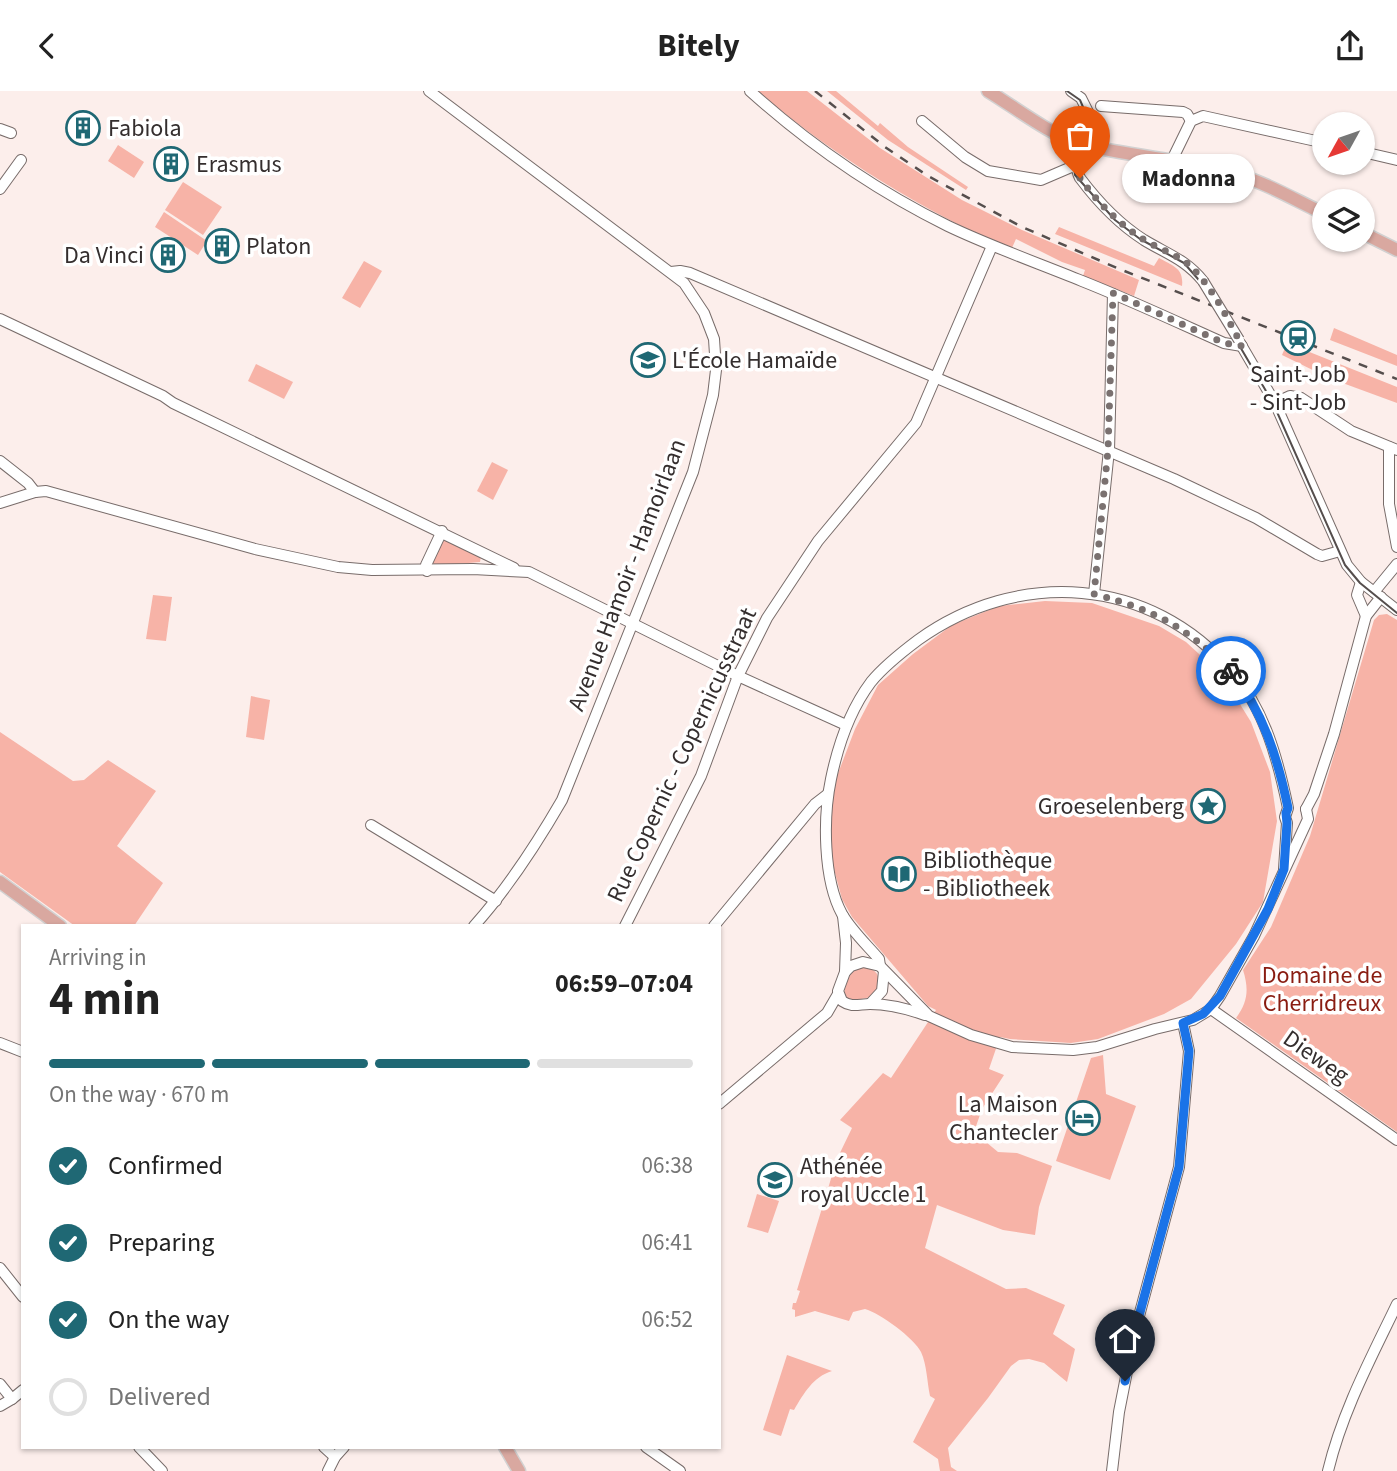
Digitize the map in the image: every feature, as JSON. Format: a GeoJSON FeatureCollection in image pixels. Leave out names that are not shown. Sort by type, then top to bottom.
{"type":"FeatureCollection","features":[{"type":"Feature","properties":{"kind":"main road"},"geometry":{"type":"LineString","coordinates":[[988,91],[1057,133],[1081,143],[1236,174],[1312,208]]}},
{"type":"Feature","properties":{"kind":"main road"},"geometry":{"type":"LineString","coordinates":[[1375,239],[1397,250]]}},
{"type":"Feature","properties":{"kind":"main road"},"geometry":{"type":"LineString","coordinates":[[0,882],[57,924]]}},
{"type":"Feature","properties":{"kind":"main road"},"geometry":{"type":"LineString","coordinates":[[506,1449],[519,1471]]}},
{"type":"Feature","properties":{"kind":"street","name":"Avenue Hamoir - Hamoirlaan"},"geometry":{"type":"LineString","coordinates":[[429,91],[684,283],[704,313],[714,339],[716,369],[713,395],[693,472],[562,800],[535,847],[476,924]]}},
{"type":"Feature","properties":{"kind":"street"},"geometry":{"type":"LineString","coordinates":[[750,91],[791,126],[877,186],[938,221],[992,246],[1113,293],[1224,343],[1240,343]]}},
{"type":"Feature","properties":{"kind":"street"},"geometry":{"type":"LineString","coordinates":[[1077,93],[1088,112],[1076,165],[1078,174],[1116,219],[1142,239],[1185,262],[1203,281],[1275,403],[1350,570],[1397,610]]}},
{"type":"Feature","properties":{"kind":"street"},"geometry":{"type":"LineString","coordinates":[[1101,106],[1183,112],[1191,121]]}},
{"type":"Feature","properties":{"kind":"street"},"geometry":{"type":"LineString","coordinates":[[1172,160],[1191,121],[1210,116],[1312,140]]}},
{"type":"Feature","properties":{"kind":"street"},"geometry":{"type":"LineString","coordinates":[[922,121],[965,157],[988,171],[1041,180],[1076,165]]}},
{"type":"Feature","properties":{"kind":"street"},"geometry":{"type":"LineString","coordinates":[[0,129],[11,134]]}},
{"type":"Feature","properties":{"kind":"street"},"geometry":{"type":"LineString","coordinates":[[1376,155],[1397,160]]}},
{"type":"Feature","properties":{"kind":"street"},"geometry":{"type":"LineString","coordinates":[[0,189],[21,160]]}},
{"type":"Feature","properties":{"kind":"street","name":"Rue Copernic - Copernicusstraat"},"geometry":{"type":"LineString","coordinates":[[626,924],[701,776],[738,676],[766,618],[818,541],[916,423],[992,246]]}},
{"type":"Feature","properties":{"kind":"street"},"geometry":{"type":"LineString","coordinates":[[671,272],[690,273],[1108,450],[1256,518],[1317,554],[1322,556],[1340,551]]}},
{"type":"Feature","properties":{"kind":"street"},"geometry":{"type":"LineString","coordinates":[[1094,594],[1108,450],[1113,293]]}},
{"type":"Feature","properties":{"kind":"street"},"geometry":{"type":"LineString","coordinates":[[0,319],[442,531],[485,562],[518,569]]}},
{"type":"Feature","properties":{"kind":"street"},"geometry":{"type":"LineString","coordinates":[[1275,403],[1290,396],[1301,398],[1351,431],[1393,448],[1388,494],[1397,547]]}},
{"type":"Feature","properties":{"kind":"street"},"geometry":{"type":"LineString","coordinates":[[0,461],[35,492]]}},
{"type":"Feature","properties":{"kind":"street"},"geometry":{"type":"LineString","coordinates":[[0,503],[47,491],[255,549],[338,567],[372,571],[427,571],[485,562],[518,569],[633,622],[738,676],[846,725]]}},
{"type":"Feature","properties":{"kind":"street"},"geometry":{"type":"LineString","coordinates":[[427,571],[426,565],[442,531]]}},
{"type":"Feature","properties":{"kind":"street"},"geometry":{"type":"LineString","coordinates":[[1306,809],[1314,794],[1334,734],[1366,616],[1397,564]]}},
{"type":"Feature","properties":{"kind":"street"},"geometry":{"type":"LineString","coordinates":[[1361,582],[1357,595],[1366,616]]}},
{"type":"Feature","properties":{"kind":"street"},"geometry":{"type":"LineString","coordinates":[[870,1004],[882,991],[882,969],[879,959],[843,916],[838,905],[829,868],[826,836],[828,795],[846,725],[871,682],[889,663],[930,632],[956,617],[1004,598],[1021,594],[1069,592],[1122,600],[1164,618],[1208,648],[1233,673],[1267,732],[1278,762],[1288,808],[1285,817],[1287,823],[1284,869]]}},
{"type":"Feature","properties":{"kind":"street"},"geometry":{"type":"LineString","coordinates":[[717,924],[815,804],[828,795]]}},
{"type":"Feature","properties":{"kind":"street"},"geometry":{"type":"LineString","coordinates":[[827,1013],[846,1004],[905,1008],[994,1043],[1012,1047],[1073,1050],[1102,1046],[1193,1020],[1211,1009],[1254,936],[1304,825],[1308,815],[1306,809],[1298,804],[1288,808]]}},
{"type":"Feature","properties":{"kind":"street"},"geometry":{"type":"LineString","coordinates":[[1287,823],[1296,827],[1304,825]]}},
{"type":"Feature","properties":{"kind":"street"},"geometry":{"type":"LineString","coordinates":[[370,825],[496,901]]}},
{"type":"Feature","properties":{"kind":"street"},"geometry":{"type":"LineString","coordinates":[[843,916],[845,972]]}},
{"type":"Feature","properties":{"kind":"street"},"geometry":{"type":"LineString","coordinates":[[721,1102],[827,1013],[838,994],[840,981],[852,966],[863,962],[882,969],[929,1016]]}},
{"type":"Feature","properties":{"kind":"street"},"geometry":{"type":"LineString","coordinates":[[838,994],[846,1004]]}},
{"type":"Feature","properties":{"kind":"street","name":"Dieweg"},"geometry":{"type":"LineString","coordinates":[[1211,1009],[1397,1140]]}},
{"type":"Feature","properties":{"kind":"street"},"geometry":{"type":"LineString","coordinates":[[1112,1471],[1119,1412],[1135,1331],[1179,1167],[1189,1051],[1183,1023]]}},
{"type":"Feature","properties":{"kind":"street"},"geometry":{"type":"LineString","coordinates":[[0,1043],[21,1051]]}},
{"type":"Feature","properties":{"kind":"street"},"geometry":{"type":"LineString","coordinates":[[0,1268],[21,1294]]}},
{"type":"Feature","properties":{"kind":"street"},"geometry":{"type":"LineString","coordinates":[[1328,1471],[1334,1444],[1359,1380],[1397,1304]]}},
{"type":"Feature","properties":{"kind":"street"},"geometry":{"type":"LineString","coordinates":[[0,1384],[12,1399]]}},
{"type":"Feature","properties":{"kind":"street"},"geometry":{"type":"LineString","coordinates":[[0,1406],[21,1392]]}},
{"type":"Feature","properties":{"kind":"street"},"geometry":{"type":"LineString","coordinates":[[141,1449],[162,1471]]}},
{"type":"Feature","properties":{"kind":"street"},"geometry":{"type":"LineString","coordinates":[[326,1449],[335,1457]]}},
{"type":"Feature","properties":{"kind":"street"},"geometry":{"type":"LineString","coordinates":[[328,1471],[342,1449]]}},
{"type":"Feature","properties":{"kind":"street"},"geometry":{"type":"LineString","coordinates":[[649,1449],[680,1471]]}},
{"type":"Feature","properties":{"kind":"green space"},"geometry":{"type":"Polygon","coordinates":[[[758,91],[807,91],[880,148],[962,200],[1022,230],[1139,280],[1134,296],[1083,276],[1085,270],[1062,262],[1016,239],[1011,250],[944,217],[847,159],[758,91]]]}},
{"type":"Feature","properties":{"kind":"green space"},"geometry":{"type":"Polygon","coordinates":[[[827,91],[836,91],[878,126],[880,123],[908,147],[968,187],[966,190],[888,140],[827,91]]]}},
{"type":"Feature","properties":{"kind":"green space"},"geometry":{"type":"Polygon","coordinates":[[[118,145],[144,162],[134,178],[108,161],[118,145]]]}},
{"type":"Feature","properties":{"kind":"green space"},"geometry":{"type":"Polygon","coordinates":[[[183,182],[222,207],[203,235],[165,210],[183,182]]]}},
{"type":"Feature","properties":{"kind":"green space"},"geometry":{"type":"Polygon","coordinates":[[[164,212],[207,241],[198,255],[155,227],[164,212]]]}},
{"type":"Feature","properties":{"kind":"green space"},"geometry":{"type":"Polygon","coordinates":[[[1059,227],[1154,266],[1159,258],[1179,271],[1182,286],[1055,234],[1059,227]]]}},
{"type":"Feature","properties":{"kind":"green space"},"geometry":{"type":"Polygon","coordinates":[[[364,261],[382,271],[360,308],[342,298],[364,261]]]}},
{"type":"Feature","properties":{"kind":"green space"},"geometry":{"type":"Polygon","coordinates":[[[1334,328],[1397,355],[1397,366],[1330,340],[1334,328]]]}},
{"type":"Feature","properties":{"kind":"green space"},"geometry":{"type":"Polygon","coordinates":[[[1287,343],[1397,387],[1397,403],[1329,378],[1282,355],[1287,343]]]}},
{"type":"Feature","properties":{"kind":"green space"},"geometry":{"type":"Polygon","coordinates":[[[256,364],[293,382],[284,399],[248,381],[256,364]]]}},
{"type":"Feature","properties":{"kind":"green space"},"geometry":{"type":"Polygon","coordinates":[[[492,462],[508,470],[493,500],[477,491],[492,462]]]}},
{"type":"Feature","properties":{"kind":"green space"},"geometry":{"type":"Polygon","coordinates":[[[442,538],[481,556],[480,562],[434,566],[432,560],[442,538]]]}},
{"type":"Feature","properties":{"kind":"green space"},"geometry":{"type":"Polygon","coordinates":[[[153,595],[172,597],[166,641],[146,639],[153,595]]]}},
{"type":"Feature","properties":{"kind":"green space"},"geometry":{"type":"Polygon","coordinates":[[[1045,601],[1092,603],[1159,626],[1186,642],[1222,675],[1251,722],[1270,772],[1277,821],[1263,902],[1236,944],[1191,999],[1164,1014],[1098,1039],[1071,1043],[1000,1037],[989,1069],[1004,1075],[982,1109],[974,1132],[998,1152],[1017,1153],[1052,1166],[1039,1207],[1035,1235],[1003,1230],[937,1205],[925,1248],[1006,1289],[1026,1288],[1065,1305],[1053,1334],[1075,1349],[1067,1382],[1044,1363],[1029,1359],[1019,1360],[1011,1366],[948,1448],[951,1467],[957,1471],[940,1471],[938,1459],[913,1442],[935,1399],[930,1396],[926,1368],[917,1346],[904,1333],[865,1309],[853,1312],[849,1321],[815,1311],[795,1317],[795,1310],[792,1309],[800,1291],[797,1290],[837,1159],[852,1128],[840,1120],[883,1073],[891,1078],[936,1010],[928,1006],[852,917],[842,899],[832,862],[830,810],[837,776],[855,729],[878,685],[952,625],[999,606],[1045,601]]]}},
{"type":"Feature","properties":{"kind":"green space","name":"Domaine de Cherridreux"},"geometry":{"type":"Polygon","coordinates":[[[1387,614],[1397,620],[1397,1132],[1236,1018],[1246,995],[1243,970],[1271,927],[1310,836],[1374,620],[1379,615],[1387,614]]]}},
{"type":"Feature","properties":{"kind":"green space"},"geometry":{"type":"Polygon","coordinates":[[[251,696],[270,700],[264,740],[246,737],[251,696]]]}},
{"type":"Feature","properties":{"kind":"green space"},"geometry":{"type":"Polygon","coordinates":[[[0,732],[73,781],[84,780],[108,760],[156,791],[117,846],[163,883],[135,924],[72,924],[0,872],[0,732]]]}},
{"type":"Feature","properties":{"kind":"green space"},"geometry":{"type":"Polygon","coordinates":[[[859,966],[875,972],[879,979],[879,989],[871,997],[851,1001],[844,995],[845,987],[850,975],[859,966]]]}},
{"type":"Feature","properties":{"kind":"green space"},"geometry":{"type":"Polygon","coordinates":[[[1103,1055],[1106,1094],[1136,1106],[1110,1180],[1056,1161],[1091,1058],[1103,1055]]]}},
{"type":"Feature","properties":{"kind":"green space"},"geometry":{"type":"Polygon","coordinates":[[[757,1194],[779,1201],[768,1233],[747,1227],[757,1194]]]}},
{"type":"Feature","properties":{"kind":"green space"},"geometry":{"type":"Polygon","coordinates":[[[787,1355],[832,1371],[814,1381],[794,1410],[790,1409],[781,1436],[763,1430],[787,1355]]]}},
{"type":"Feature","properties":{"kind":"tram line"},"geometry":{"type":"LineString","coordinates":[[1067,91],[1080,100],[1086,114],[1073,159],[1075,175],[1115,220],[1140,239],[1184,263],[1205,287],[1273,403],[1345,565],[1360,583],[1397,613]]}},
{"type":"Feature","properties":{"kind":"railway"},"geometry":{"type":"LineString","coordinates":[[815,91],[885,147],[928,176],[1020,226],[1117,268],[1397,379]]}},
{"type":"Feature","properties":{"kind":"way so far"},"geometry":{"type":"LineString","coordinates":[[1080,178],[1105,208],[1128,229],[1171,253],[1196,272],[1242,346],[1224,343],[1113,293],[1108,450],[1094,594],[1122,600],[1164,618],[1208,648],[1231,671]]}},
{"type":"Feature","properties":{"kind":"place","name":"Fabiola"},"geometry":{"type":"Point","coordinates":[83,128]}},
{"type":"Feature","properties":{"kind":"place","name":"Erasmus"},"geometry":{"type":"Point","coordinates":[171,164]}},
{"type":"Feature","properties":{"kind":"place","name":"Madonna"},"geometry":{"type":"Point","coordinates":[1080,178]}},
{"type":"Feature","properties":{"kind":"place","name":"Platon"},"geometry":{"type":"Point","coordinates":[222,246]}},
{"type":"Feature","properties":{"kind":"place","name":"Da Vinci"},"geometry":{"type":"Point","coordinates":[168,255]}},
{"type":"Feature","properties":{"kind":"place","name":"Saint-Job - Sint-Job"},"geometry":{"type":"Point","coordinates":[1298,338]}},
{"type":"Feature","properties":{"kind":"place","name":"L'École Hamaïde"},"geometry":{"type":"Point","coordinates":[648,360]}},
{"type":"Feature","properties":{"kind":"place","name":"Groeselenberg"},"geometry":{"type":"Point","coordinates":[1208,806]}},
{"type":"Feature","properties":{"kind":"place","name":"Bibliothèque - Bibliotheek"},"geometry":{"type":"Point","coordinates":[899,874]}},
{"type":"Feature","properties":{"kind":"place","name":"La Maison Chantecler"},"geometry":{"type":"Point","coordinates":[1083,1118]}},
{"type":"Feature","properties":{"kind":"place","name":"Athénée royal Uccle 1"},"geometry":{"type":"Point","coordinates":[775,1180]}},
{"type":"Feature","properties":{"kind":"route"},"geometry":{"type":"LineString","coordinates":[[1125,1381],[1135,1331],[1179,1167],[1189,1051],[1183,1023],[1211,1009],[1220,996],[1254,936],[1284,869],[1287,823],[1285,817],[1288,808],[1278,762],[1262,721],[1231,671]]}}]}
